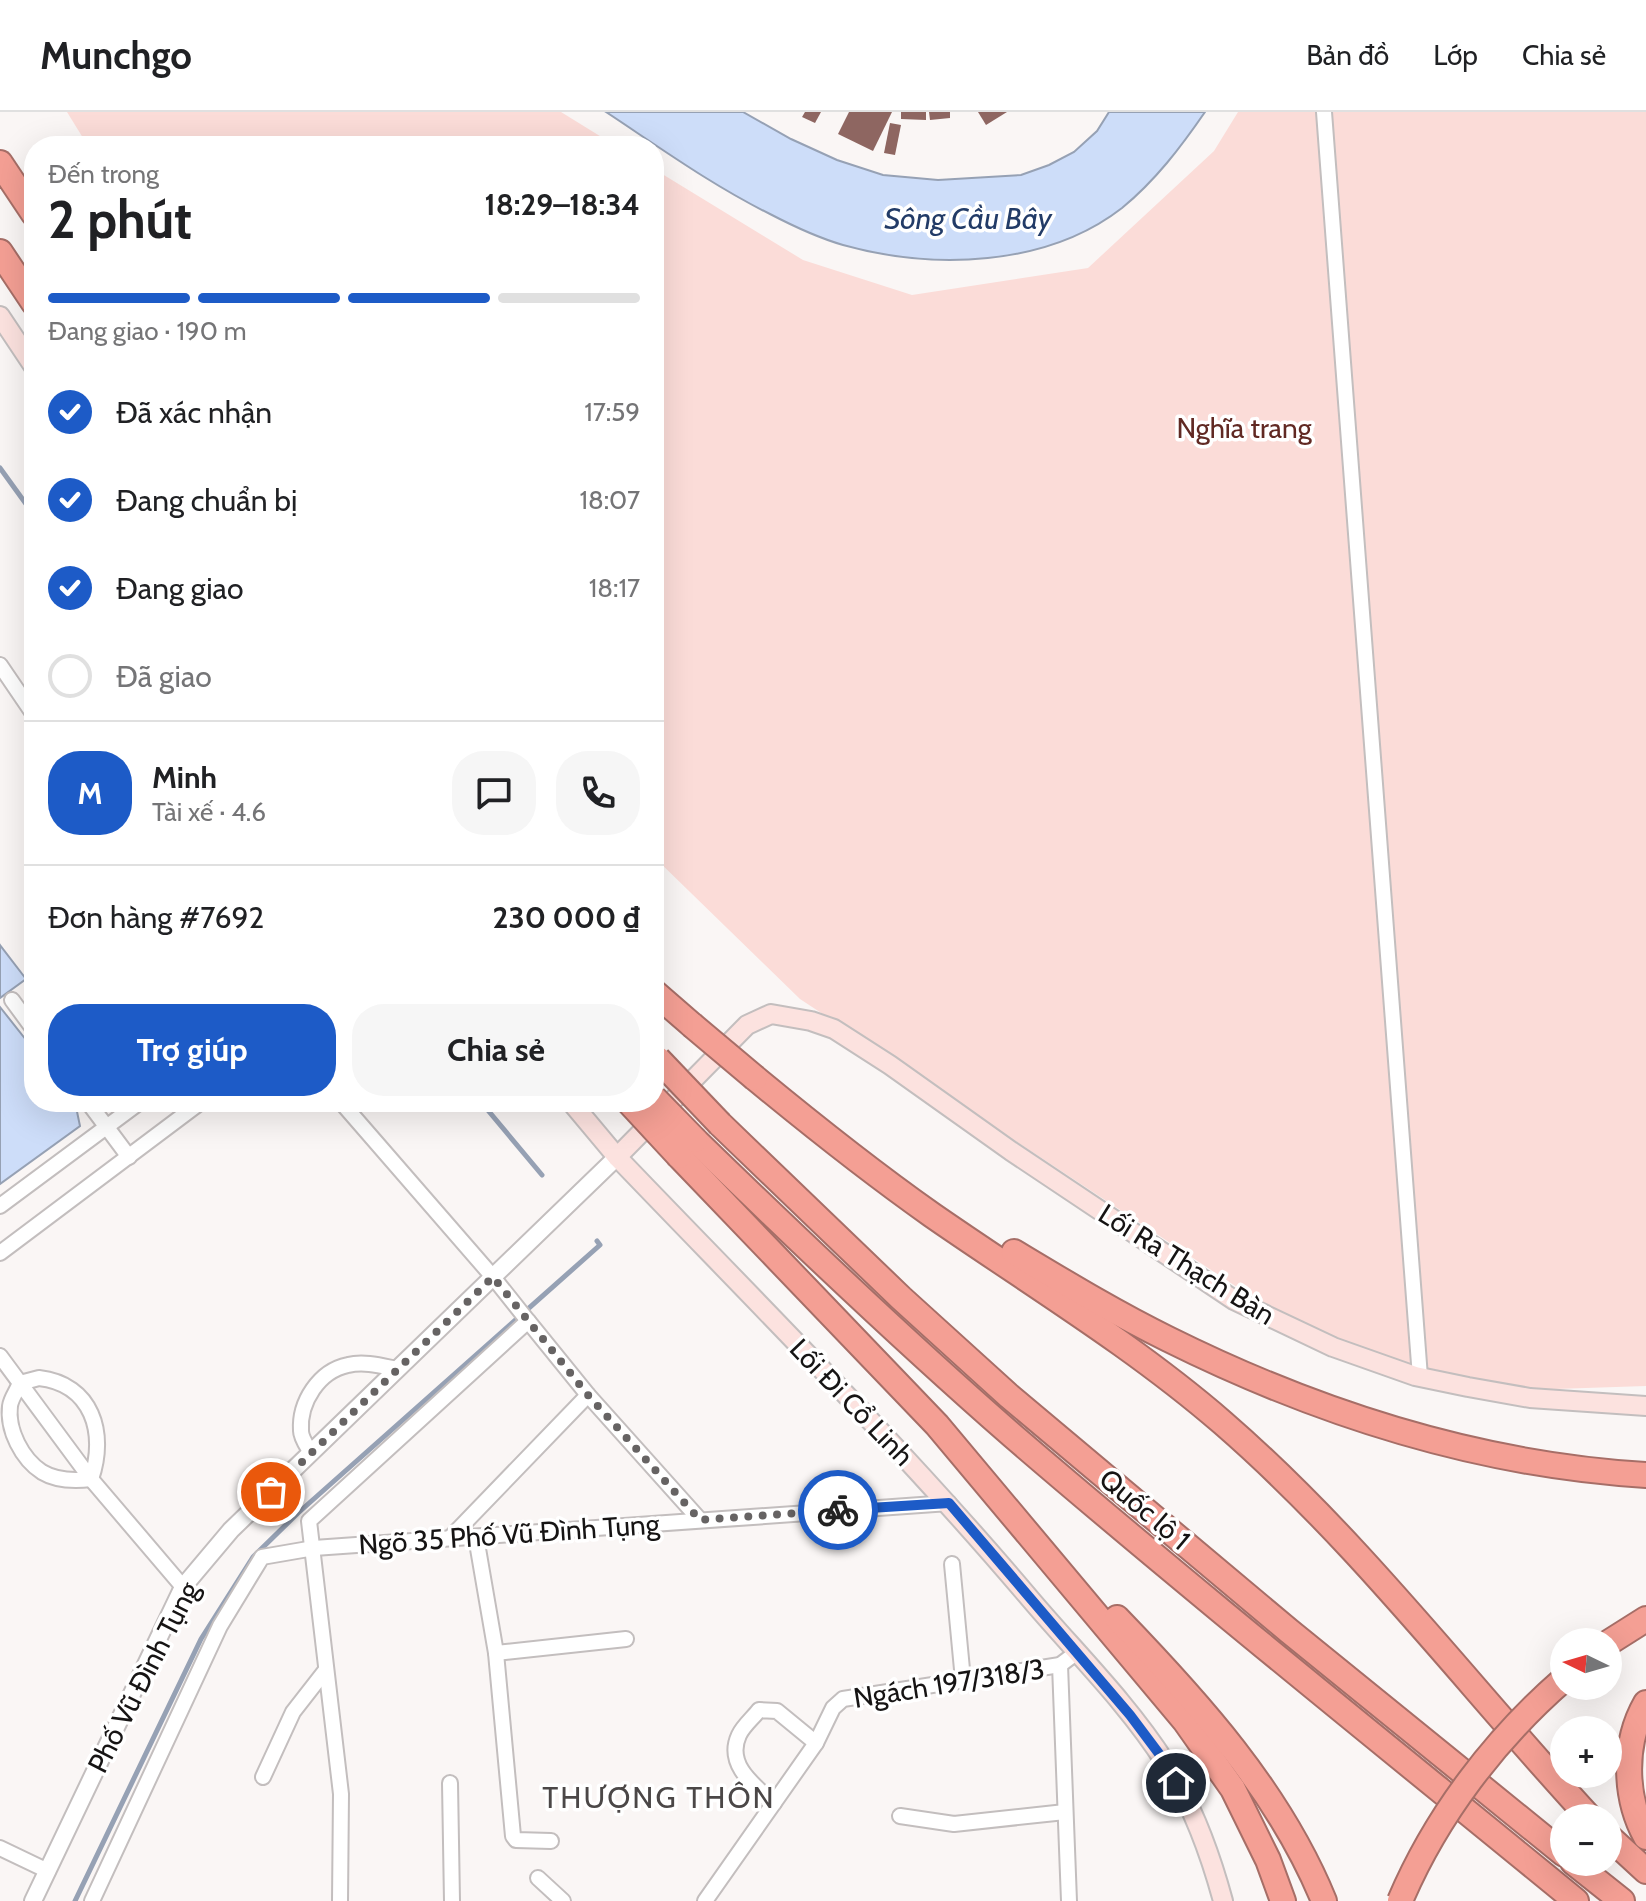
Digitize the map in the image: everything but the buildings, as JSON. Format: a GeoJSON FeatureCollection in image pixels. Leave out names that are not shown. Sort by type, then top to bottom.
{"type":"FeatureCollection","features":[{"type":"Feature","properties":{"kind":"highway"},"geometry":{"type":"LineString","coordinates":[[0,163],[24,199]]}},
{"type":"Feature","properties":{"kind":"highway"},"geometry":{"type":"LineString","coordinates":[[0,252],[24,288]]}},
{"type":"Feature","properties":{"kind":"highway"},"geometry":{"type":"LineString","coordinates":[[664,1001],[797,1113],[931,1214],[1192,1397],[1264,1460],[1343,1540],[1578,1804]]}},
{"type":"Feature","properties":{"kind":"highway","name":"Quốc lộ 1"},"geometry":{"type":"LineString","coordinates":[[664,1065],[720,1124],[901,1298],[1009,1396],[1289,1631],[1550,1843]]}},
{"type":"Feature","properties":{"kind":"highway"},"geometry":{"type":"LineString","coordinates":[[642,1112],[687,1148]]}},
{"type":"Feature","properties":{"kind":"highway"},"geometry":{"type":"LineString","coordinates":[[663,1112],[687,1148],[937,1425],[1193,1733],[1233,1789],[1254,1828],[1283,1901]]}},
{"type":"Feature","properties":{"kind":"highway"},"geometry":{"type":"LineString","coordinates":[[797,1113],[1034,1264],[1164,1338],[1228,1368],[1354,1417],[1440,1442],[1539,1463],[1646,1475]]}},
{"type":"Feature","properties":{"kind":"highway","name":"Quốc lộ 1"},"geometry":{"type":"LineString","coordinates":[[687,1148],[1011,1434],[1187,1583],[1576,1901]]}},
{"type":"Feature","properties":{"kind":"highway"},"geometry":{"type":"LineString","coordinates":[[986,1485],[1170,1672],[1218,1728],[1263,1789],[1304,1859],[1324,1901]]}},
{"type":"Feature","properties":{"kind":"highway"},"geometry":{"type":"LineString","coordinates":[[1622,1634],[1646,1619]]}},
{"type":"Feature","properties":{"kind":"highway"},"geometry":{"type":"LineString","coordinates":[[1400,1901],[1434,1836],[1473,1777],[1525,1715],[1550,1692]]}},
{"type":"Feature","properties":{"kind":"highway"},"geometry":{"type":"LineString","coordinates":[[1646,1703],[1631,1745],[1629,1775],[1633,1808],[1646,1837]]}},
{"type":"Feature","properties":{"kind":"highway"},"geometry":{"type":"LineString","coordinates":[[1622,1849],[1646,1871]]}},
{"type":"Feature","properties":{"kind":"highway"},"geometry":{"type":"LineString","coordinates":[[1591,1876],[1622,1901]]}},
{"type":"Feature","properties":{"kind":"main road"},"geometry":{"type":"LineString","coordinates":[[0,316],[24,352]]}},
{"type":"Feature","properties":{"kind":"main road","name":"Lối Ra Thạch Bàn"},"geometry":{"type":"LineString","coordinates":[[771,1014],[811,1021],[834,1029],[1234,1300],[1333,1347],[1420,1377],[1530,1398],[1646,1406]]}},
{"type":"Feature","properties":{"kind":"main road","name":"Phố Vũ Đình Tụng"},"geometry":{"type":"LineString","coordinates":[[664,1109],[747,1025],[771,1014]]}},
{"type":"Feature","properties":{"kind":"main road","name":"Lối Đi Cổ Linh"},"geometry":{"type":"LineString","coordinates":[[579,1112],[617,1157],[948,1503],[1068,1659],[1130,1715],[1166,1763],[1205,1843],[1223,1901]]}},
{"type":"Feature","properties":{"kind":"main road","name":"Phố Vũ Đình Tụng"},"geometry":{"type":"LineString","coordinates":[[617,1157],[661,1112]]}},
{"type":"Feature","properties":{"kind":"street"},"geometry":{"type":"LineString","coordinates":[[1324,112],[1420,1377]]}},
{"type":"Feature","properties":{"kind":"street"},"geometry":{"type":"LineString","coordinates":[[0,665],[24,700]]}},
{"type":"Feature","properties":{"kind":"street"},"geometry":{"type":"LineString","coordinates":[[12,1000],[24,1016]]}},
{"type":"Feature","properties":{"kind":"street"},"geometry":{"type":"LineString","coordinates":[[95,1112],[129,1157]]}},
{"type":"Feature","properties":{"kind":"street"},"geometry":{"type":"LineString","coordinates":[[0,1206],[126,1112]]}},
{"type":"Feature","properties":{"kind":"street"},"geometry":{"type":"LineString","coordinates":[[0,1253],[188,1112]]}},
{"type":"Feature","properties":{"kind":"street"},"geometry":{"type":"LineString","coordinates":[[350,1112],[498,1282],[588,1395],[700,1520]]}},
{"type":"Feature","properties":{"kind":"street","name":"Phố Vũ Đình Tụng"},"geometry":{"type":"LineString","coordinates":[[33,1901],[183,1587],[231,1530],[397,1369],[498,1282],[617,1157]]}},
{"type":"Feature","properties":{"kind":"street"},"geometry":{"type":"LineString","coordinates":[[340,1901],[341,1794],[309,1521],[528,1321]]}},
{"type":"Feature","properties":{"kind":"street"},"geometry":{"type":"LineString","coordinates":[[0,1356],[91,1479],[183,1587]]}},
{"type":"Feature","properties":{"kind":"street"},"geometry":{"type":"LineString","coordinates":[[311,1453],[300,1434],[302,1412],[317,1383],[333,1370],[349,1364],[397,1369]]}},
{"type":"Feature","properties":{"kind":"street"},"geometry":{"type":"LineString","coordinates":[[39,1378],[54,1380],[71,1387],[84,1403],[94,1421],[99,1441],[98,1461],[91,1479],[73,1481],[57,1478],[41,1471],[28,1457],[15,1439],[10,1423],[10,1403],[20,1383],[39,1378]]}},
{"type":"Feature","properties":{"kind":"street"},"geometry":{"type":"LineString","coordinates":[[450,1538],[588,1395]]}},
{"type":"Feature","properties":{"kind":"street","name":"Ngõ 35 Phố Vũ Đình Tụng"},"geometry":{"type":"LineString","coordinates":[[92,1901],[220,1626],[262,1557],[314,1548],[948,1503]]}},
{"type":"Feature","properties":{"kind":"street"},"geometry":{"type":"LineString","coordinates":[[476,1537],[496,1653],[513,1836],[516,1840],[551,1841]]}},
{"type":"Feature","properties":{"kind":"street"},"geometry":{"type":"LineString","coordinates":[[952,1564],[963,1680]]}},
{"type":"Feature","properties":{"kind":"street"},"geometry":{"type":"LineString","coordinates":[[496,1653],[626,1639]]}},
{"type":"Feature","properties":{"kind":"street"},"geometry":{"type":"LineString","coordinates":[[1068,1659],[1065,1812],[1069,1901]]}},
{"type":"Feature","properties":{"kind":"street","name":"Ngách 197/318/3"},"geometry":{"type":"LineString","coordinates":[[705,1901],[816,1743],[833,1708],[843,1699],[1068,1659]]}},
{"type":"Feature","properties":{"kind":"street"},"geometry":{"type":"LineString","coordinates":[[263,1777],[293,1712],[325,1671]]}},
{"type":"Feature","properties":{"kind":"street"},"geometry":{"type":"LineString","coordinates":[[774,1803],[741,1773],[735,1754],[738,1736],[759,1710],[777,1711],[816,1743]]}},
{"type":"Feature","properties":{"kind":"street"},"geometry":{"type":"LineString","coordinates":[[450,1783],[452,1901]]}},
{"type":"Feature","properties":{"kind":"street"},"geometry":{"type":"LineString","coordinates":[[900,1816],[954,1824],[1065,1812]]}},
{"type":"Feature","properties":{"kind":"street"},"geometry":{"type":"LineString","coordinates":[[0,1848],[48,1871]]}},
{"type":"Feature","properties":{"kind":"street"},"geometry":{"type":"LineString","coordinates":[[538,1878],[563,1901]]}},
{"type":"Feature","properties":{"kind":"green space"},"geometry":{"type":"Polygon","coordinates":[[[67,112],[561,112],[600,136],[82,136],[67,112]]]}},
{"type":"Feature","properties":{"kind":"green space","name":"Nghĩa trang"},"geometry":{"type":"Polygon","coordinates":[[[1238,112],[1646,112],[1646,1386],[1525,1390],[1353,1351],[1243,1291],[800,999],[664,867],[664,175],[803,260],[912,295],[1088,268],[1214,151],[1238,112]]]}},
{"type":"Feature","properties":{"kind":"water","name":"Sông Cầu Bây"},"geometry":{"type":"Polygon","coordinates":[[[606,112],[743,112],[837,160],[883,175],[938,180],[1021,175],[1049,165],[1074,152],[1097,131],[1109,112],[1205,112],[1146,187],[1092,228],[1024,252],[951,260],[878,253],[825,239],[770,214],[686,166],[664,151],[664,136],[642,136],[606,112]]]}},
{"type":"Feature","properties":{"kind":"water"},"geometry":{"type":"Polygon","coordinates":[[[0,945],[24,980],[0,998],[0,945]]]}},
{"type":"Feature","properties":{"kind":"water"},"geometry":{"type":"Polygon","coordinates":[[[0,1007],[24,1037],[24,1112],[77,1112],[80,1126],[0,1184],[0,1007]]]}},
{"type":"Feature","properties":{"kind":"waterway"},"geometry":{"type":"LineString","coordinates":[[0,468],[24,501]]}},
{"type":"Feature","properties":{"kind":"waterway"},"geometry":{"type":"LineString","coordinates":[[489,1112],[542,1175]]}},
{"type":"Feature","properties":{"kind":"waterway"},"geometry":{"type":"LineString","coordinates":[[75,1901],[201,1639],[253,1557],[298,1513],[600,1245],[597,1241]]}},
{"type":"Feature","properties":{"kind":"way so far"},"geometry":{"type":"LineString","coordinates":[[271,1492],[493,1277],[588,1395],[700,1520],[838,1510]]}},
{"type":"Feature","properties":{"kind":"district","name":"THƯỢNG THÔN"},"geometry":{"type":"Point","coordinates":[659,1798]}},
{"type":"Feature","properties":{"kind":"route"},"geometry":{"type":"LineString","coordinates":[[838,1510],[949,1503],[1130,1715],[1166,1763],[1176,1783]]}}]}
